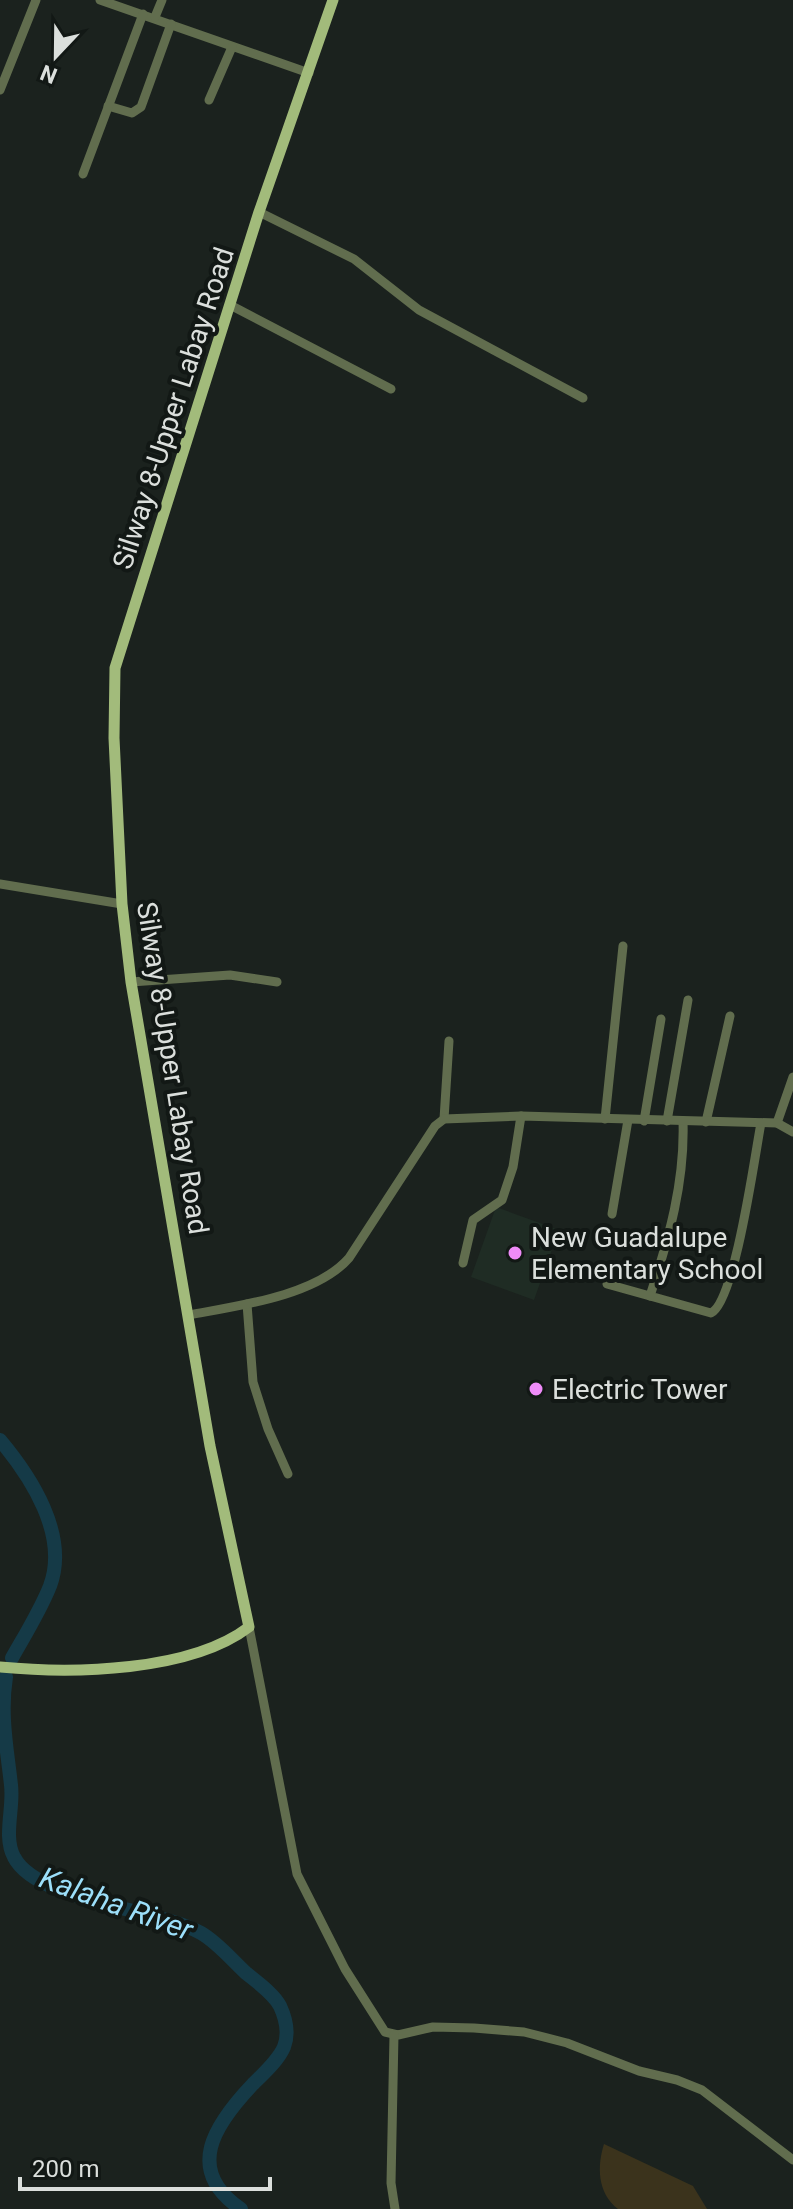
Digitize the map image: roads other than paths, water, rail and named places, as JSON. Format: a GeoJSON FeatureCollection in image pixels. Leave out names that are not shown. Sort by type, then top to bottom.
{"type":"FeatureCollection","features":[{"type":"Feature","properties":{"kind":"main road","name":"Silway 8-Upper Labay Road"},"geometry":{"type":"LineString","coordinates":[[249,1627],[225,1525],[131,982],[122,904],[112,698],[115,668],[232,306],[259,212],[333,0]]}},
{"type":"Feature","properties":{"kind":"main road"},"geometry":{"type":"LineString","coordinates":[[0,1667],[74,1669],[177,1658],[219,1646],[249,1627]]}},
{"type":"Feature","properties":{"kind":"street"},"geometry":{"type":"LineString","coordinates":[[0,90],[36,0]]}},
{"type":"Feature","properties":{"kind":"street"},"geometry":{"type":"LineString","coordinates":[[100,0],[309,73]]}},
{"type":"Feature","properties":{"kind":"street"},"geometry":{"type":"LineString","coordinates":[[155,17],[162,0]]}},
{"type":"Feature","properties":{"kind":"street"},"geometry":{"type":"LineString","coordinates":[[83,174],[143,14]]}},
{"type":"Feature","properties":{"kind":"street"},"geometry":{"type":"LineString","coordinates":[[108,106],[132,113],[141,107],[171,24]]}},
{"type":"Feature","properties":{"kind":"street"},"geometry":{"type":"LineString","coordinates":[[209,100],[232,47]]}},
{"type":"Feature","properties":{"kind":"street"},"geometry":{"type":"LineString","coordinates":[[259,212],[354,259],[419,310],[583,398]]}},
{"type":"Feature","properties":{"kind":"street"},"geometry":{"type":"LineString","coordinates":[[232,306],[391,389]]}},
{"type":"Feature","properties":{"kind":"street"},"geometry":{"type":"LineString","coordinates":[[0,884],[122,904]]}},
{"type":"Feature","properties":{"kind":"street"},"geometry":{"type":"LineString","coordinates":[[605,1119],[623,946]]}},
{"type":"Feature","properties":{"kind":"street"},"geometry":{"type":"LineString","coordinates":[[131,982],[230,975],[277,982]]}},
{"type":"Feature","properties":{"kind":"street"},"geometry":{"type":"LineString","coordinates":[[667,1121],[688,1000]]}},
{"type":"Feature","properties":{"kind":"street"},"geometry":{"type":"LineString","coordinates":[[706,1122],[730,1016]]}},
{"type":"Feature","properties":{"kind":"street"},"geometry":{"type":"LineString","coordinates":[[644,1121],[661,1019]]}},
{"type":"Feature","properties":{"kind":"street"},"geometry":{"type":"LineString","coordinates":[[444,1119],[449,1041]]}},
{"type":"Feature","properties":{"kind":"street"},"geometry":{"type":"LineString","coordinates":[[777,1123],[793,1077]]}},
{"type":"Feature","properties":{"kind":"street"},"geometry":{"type":"LineString","coordinates":[[463,1263],[473,1220],[502,1200],[513,1167],[521,1116]]}},
{"type":"Feature","properties":{"kind":"street"},"geometry":{"type":"LineString","coordinates":[[189,1315],[247,1304],[318,1282],[336,1272],[349,1258],[435,1126],[444,1119],[521,1116],[777,1123],[793,1132]]}},
{"type":"Feature","properties":{"kind":"street"},"geometry":{"type":"LineString","coordinates":[[612,1214],[626,1149],[628,1120]]}},
{"type":"Feature","properties":{"kind":"street"},"geometry":{"type":"LineString","coordinates":[[650,1296],[678,1195],[684,1159],[683,1121]]}},
{"type":"Feature","properties":{"kind":"street"},"geometry":{"type":"LineString","coordinates":[[607,1284],[707,1312],[720,1305],[749,1204],[761,1123]]}},
{"type":"Feature","properties":{"kind":"street"},"geometry":{"type":"LineString","coordinates":[[247,1304],[253,1382],[268,1429],[288,1474]]}},
{"type":"Feature","properties":{"kind":"street"},"geometry":{"type":"LineString","coordinates":[[249,1627],[297,1874],[345,1969],[381,2028],[394,2035],[433,2027],[524,2032],[567,2043],[639,2071],[702,2090],[793,2160]]}},
{"type":"Feature","properties":{"kind":"street"},"geometry":{"type":"LineString","coordinates":[[394,2035],[391,2183],[395,2209]]}},
{"type":"Feature","properties":{"kind":"waterway","name":"Kalaha River"},"geometry":{"type":"LineString","coordinates":[[0,1440],[24,1471],[44,1508],[55,1547],[55,1567],[50,1586],[12,1658]]}},
{"type":"Feature","properties":{"kind":"waterway","name":"Kalaha River"},"geometry":{"type":"LineString","coordinates":[[6,1677],[4,1718],[12,1794],[9,1841],[14,1857],[26,1872],[71,1894],[181,1924],[201,1933],[265,1988],[280,2006],[286,2026],[284,2047],[227,2115],[211,2147],[209,2163],[213,2179],[241,2209]]}},
{"type":"Feature","properties":{"kind":"place","name":"New Guadalupe Elementary School"},"geometry":{"type":"Point","coordinates":[515,1253]}},
{"type":"Feature","properties":{"kind":"place","name":"Electric Tower"},"geometry":{"type":"Point","coordinates":[536,1389]}}]}
